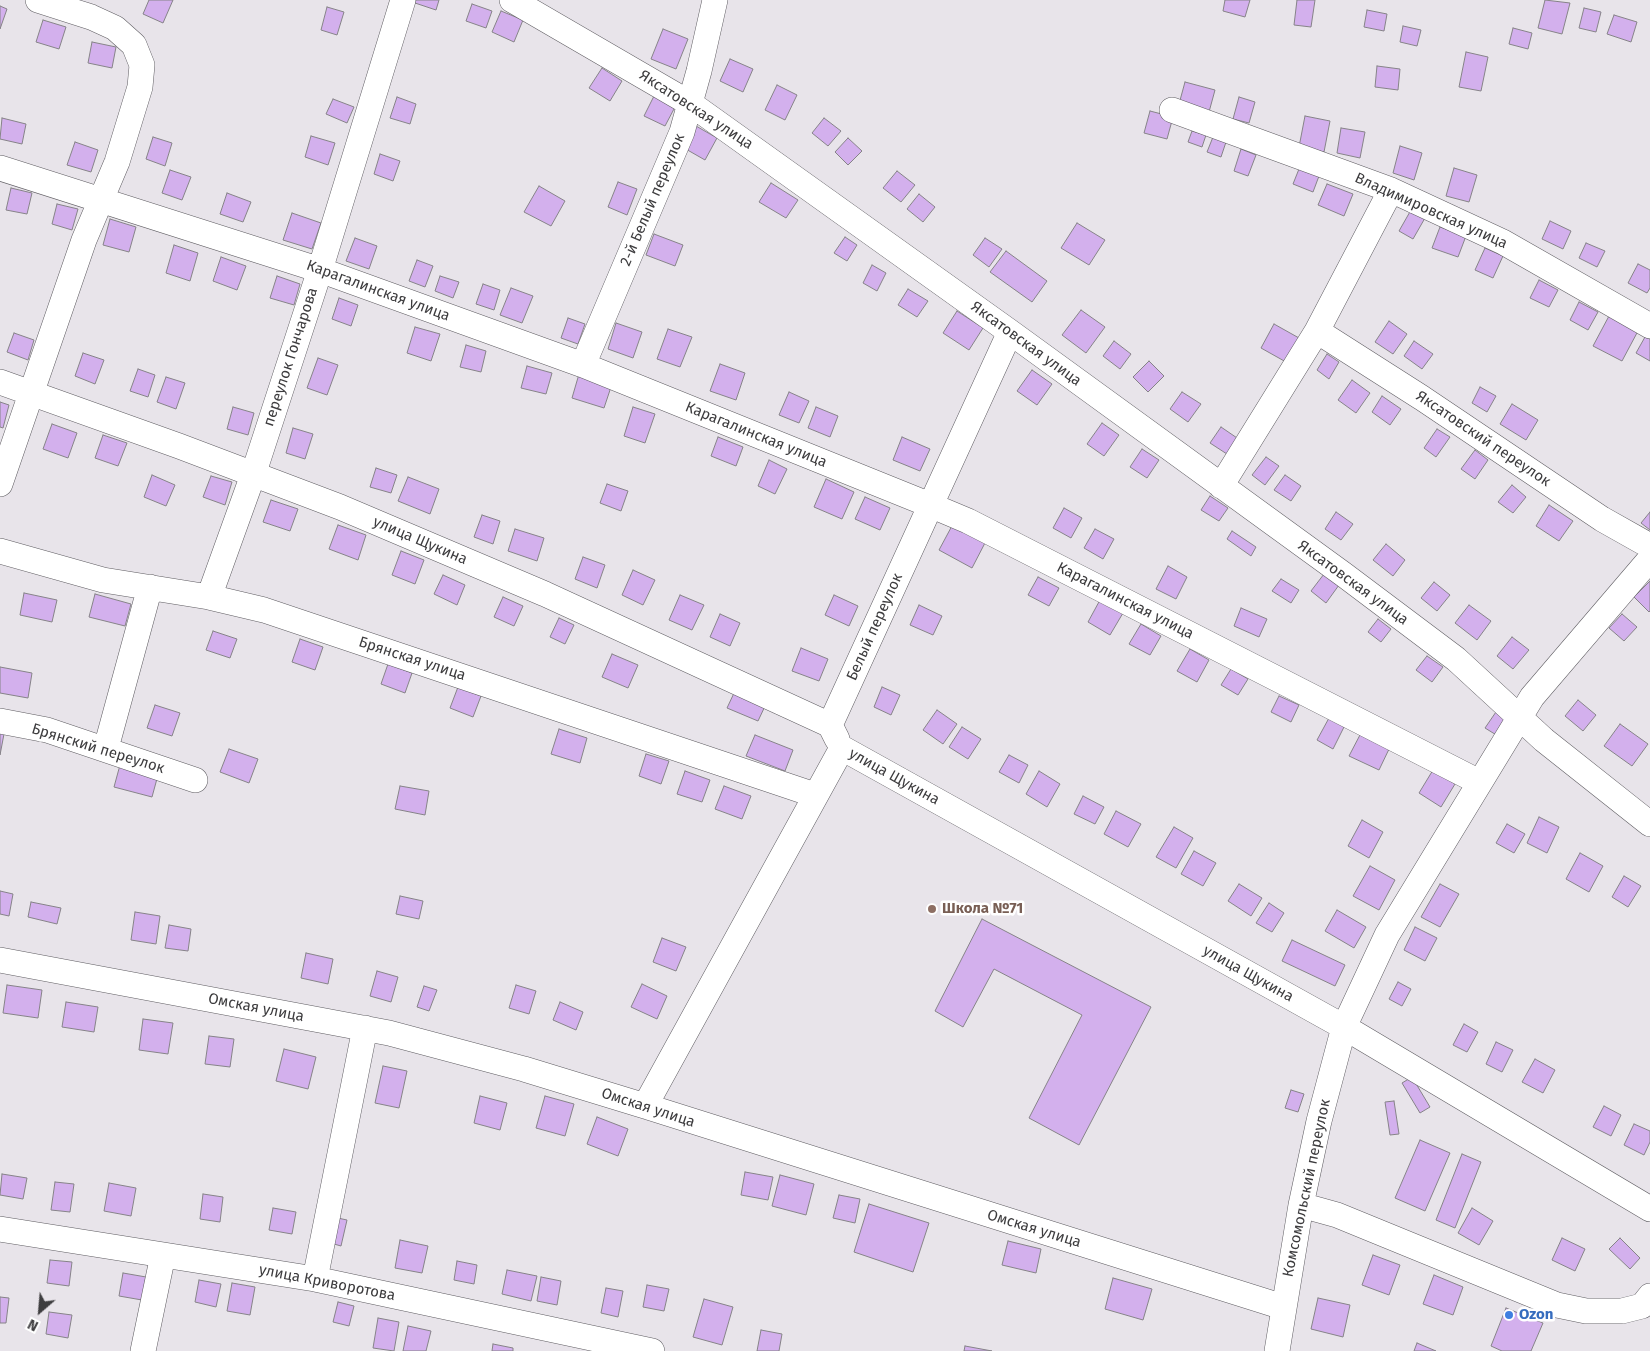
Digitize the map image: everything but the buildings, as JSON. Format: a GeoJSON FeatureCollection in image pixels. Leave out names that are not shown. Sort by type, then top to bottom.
{"type":"FeatureCollection","features":[{"type":"Feature","properties":{"kind":"street"},"geometry":{"type":"LineString","coordinates":[[0,484],[84,240],[117,162],[140,87],[142,64],[134,45],[115,28],[91,17],[38,0]]}},
{"type":"Feature","properties":{"kind":"street","name":"переулок Гончарова"},"geometry":{"type":"LineString","coordinates":[[209,597],[253,475],[320,270],[403,0]]}},
{"type":"Feature","properties":{"kind":"street","name":"Яксатовская улица"},"geometry":{"type":"LineString","coordinates":[[512,0],[691,104],[1010,332],[1343,574],[1456,659],[1520,717]]}},
{"type":"Feature","properties":{"kind":"street","name":"2-й Белый переулок"},"geometry":{"type":"LineString","coordinates":[[583,365],[682,132],[691,104],[715,0]]}},
{"type":"Feature","properties":{"kind":"street","name":"Владимировская улица"},"geometry":{"type":"LineString","coordinates":[[1172,110],[1390,190],[1503,242],[1650,326]]}},
{"type":"Feature","properties":{"kind":"street","name":"Карагалинская улица"},"geometry":{"type":"LineString","coordinates":[[0,168],[320,270],[583,365],[930,505],[977,526],[1479,782]]}},
{"type":"Feature","properties":{"kind":"street"},"geometry":{"type":"LineString","coordinates":[[1221,486],[1318,331],[1390,190]]}},
{"type":"Feature","properties":{"kind":"street","name":"Яксатовский переулок"},"geometry":{"type":"LineString","coordinates":[[1318,331],[1602,519],[1650,546]]}},
{"type":"Feature","properties":{"kind":"street","name":"Белый переулок"},"geometry":{"type":"LineString","coordinates":[[830,725],[1010,332]]}},
{"type":"Feature","properties":{"kind":"street","name":"улица Щукина"},"geometry":{"type":"LineString","coordinates":[[0,382],[340,507],[545,594],[830,725]]}},
{"type":"Feature","properties":{"kind":"street","name":"Брянская улица"},"geometry":{"type":"LineString","coordinates":[[0,552],[104,580],[209,597],[264,610],[815,795]]}},
{"type":"Feature","properties":{"kind":"street"},"geometry":{"type":"LineString","coordinates":[[1650,559],[1532,697],[1520,717],[1583,773],[1650,824]]}},
{"type":"Feature","properties":{"kind":"street"},"geometry":{"type":"LineString","coordinates":[[106,748],[150,587]]}},
{"type":"Feature","properties":{"kind":"street","name":"Комсомольский переулок"},"geometry":{"type":"LineString","coordinates":[[1277,1351],[1301,1205],[1319,1121],[1344,1027],[1387,935],[1520,717]]}},
{"type":"Feature","properties":{"kind":"street","name":"Брянский переулок"},"geometry":{"type":"LineString","coordinates":[[0,721],[47,730],[106,748],[194,780]]}},
{"type":"Feature","properties":{"kind":"street"},"geometry":{"type":"LineString","coordinates":[[645,1106],[842,748],[830,725]]}},
{"type":"Feature","properties":{"kind":"street","name":"улица Щукина"},"geometry":{"type":"LineString","coordinates":[[842,748],[1344,1027],[1650,1209]]}},
{"type":"Feature","properties":{"kind":"street","name":"Омская улица"},"geometry":{"type":"LineString","coordinates":[[0,960],[365,1028],[524,1069],[1283,1307]]}},
{"type":"Feature","properties":{"kind":"street"},"geometry":{"type":"LineString","coordinates":[[315,1279],[365,1028]]}},
{"type":"Feature","properties":{"kind":"street"},"geometry":{"type":"LineString","coordinates":[[1301,1205],[1337,1216],[1557,1305],[1586,1311],[1622,1311],[1642,1306],[1650,1296]]}},
{"type":"Feature","properties":{"kind":"street","name":"улица Криворотова"},"geometry":{"type":"LineString","coordinates":[[0,1229],[315,1279],[652,1351]]}},
{"type":"Feature","properties":{"kind":"street"},"geometry":{"type":"LineString","coordinates":[[143,1351],[163,1255]]}},
{"type":"Feature","properties":{"kind":"place","name":"Школа №71"},"geometry":{"type":"Point","coordinates":[932,909]}},
{"type":"Feature","properties":{"kind":"place","name":"Ozon"},"geometry":{"type":"Point","coordinates":[1509,1315]}}]}
